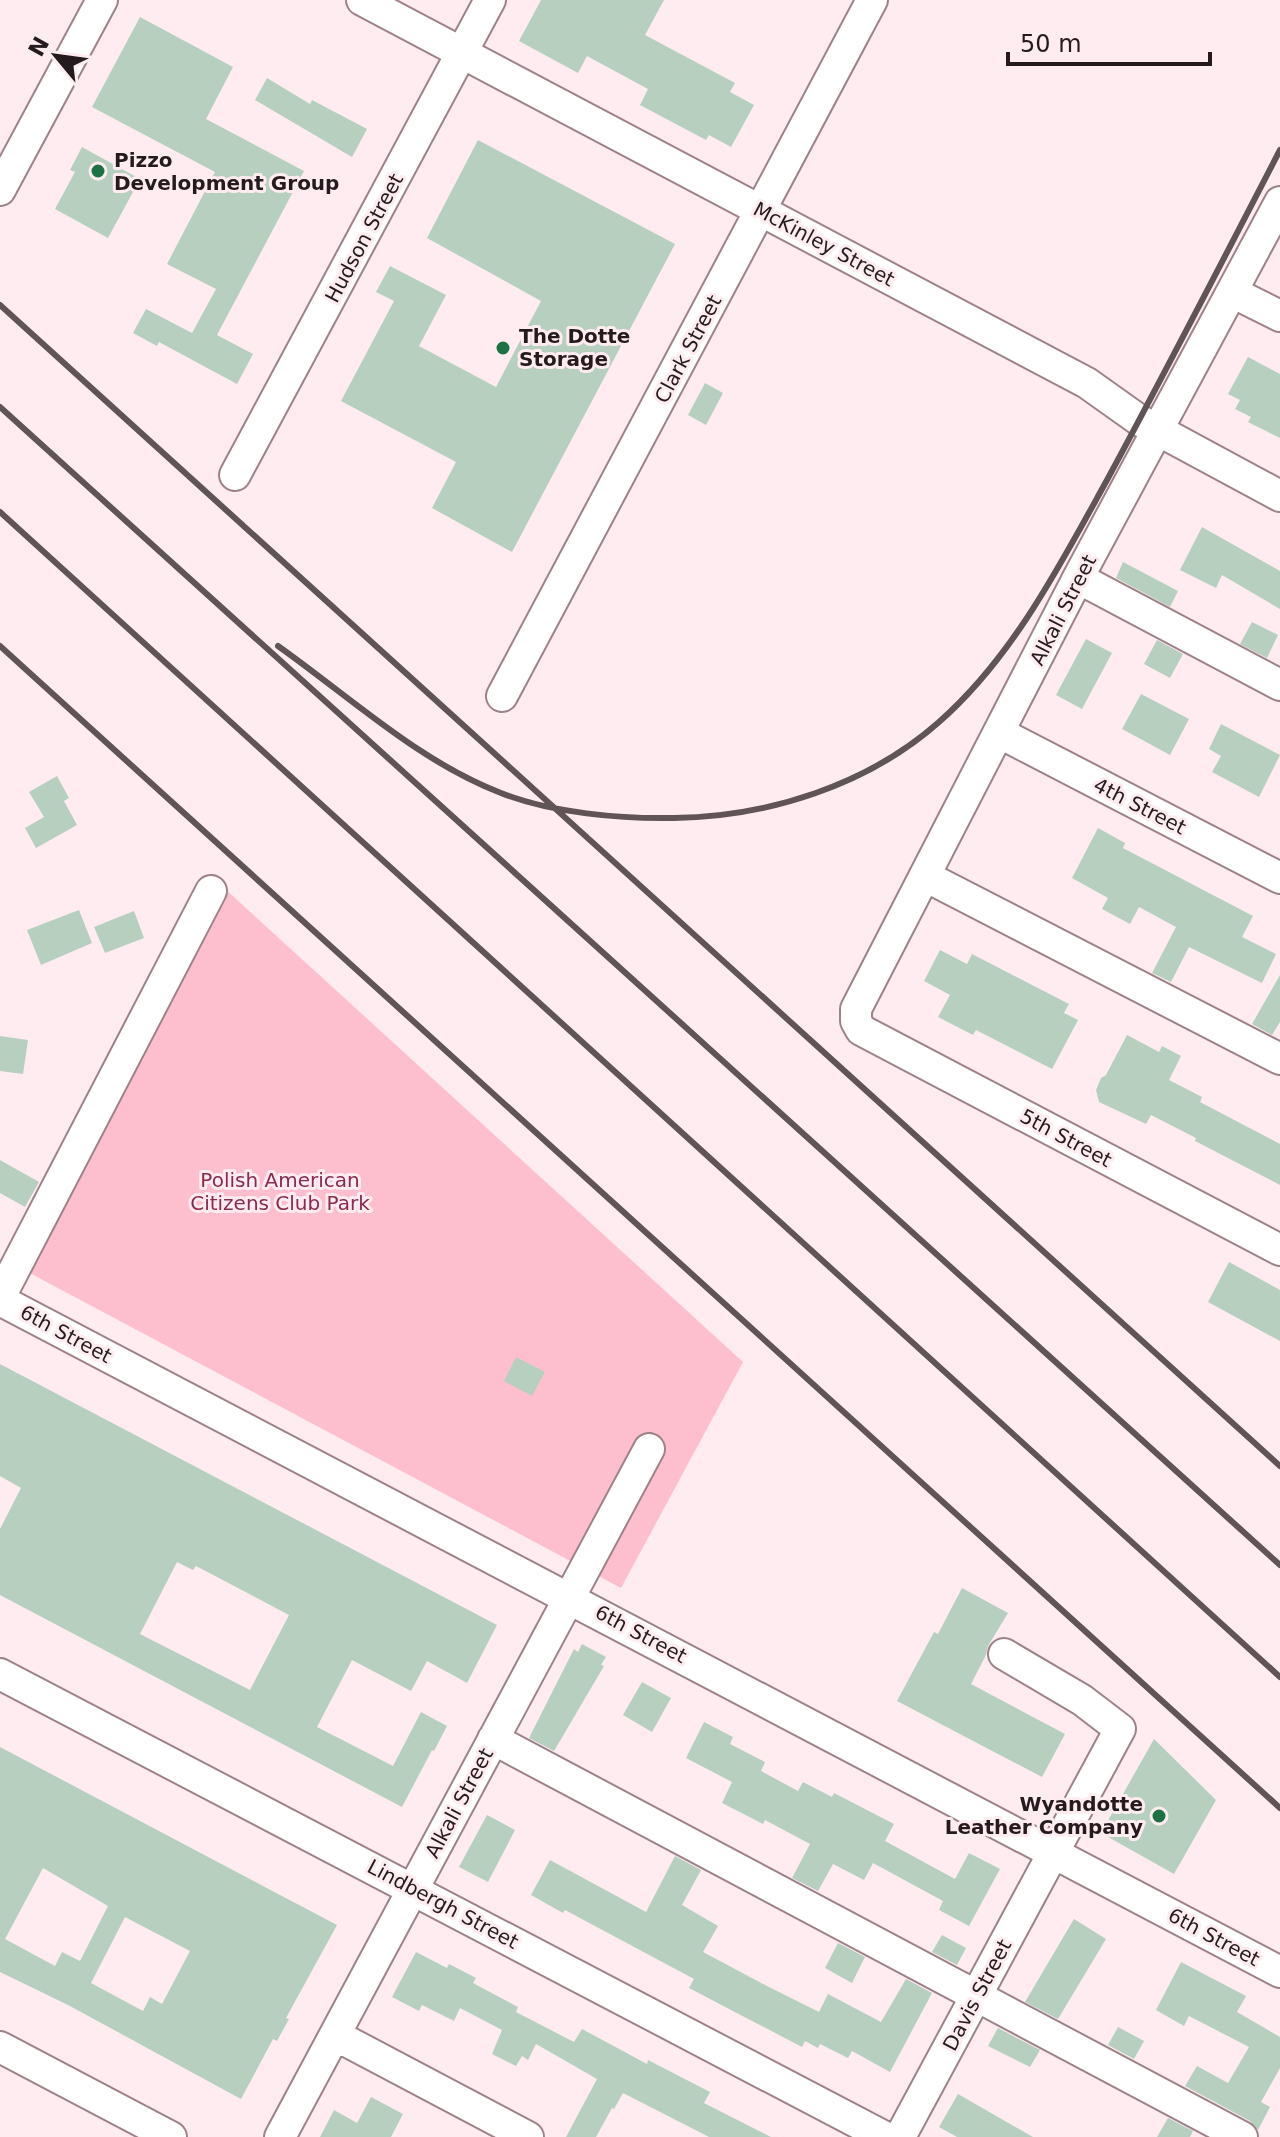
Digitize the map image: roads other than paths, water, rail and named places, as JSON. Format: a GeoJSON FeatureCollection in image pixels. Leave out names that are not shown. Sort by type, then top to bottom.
{"type":"FeatureCollection","features":[{"type":"Feature","properties":{"kind":"street"},"geometry":{"type":"LineString","coordinates":[[0,190],[102,0]]}},
{"type":"Feature","properties":{"kind":"street","name":"McKinley Street"},"geometry":{"type":"LineString","coordinates":[[362,0],[1087,383],[1158,431],[1280,496]]}},
{"type":"Feature","properties":{"kind":"street","name":"Hudson Street"},"geometry":{"type":"LineString","coordinates":[[235,475],[490,0]]}},
{"type":"Feature","properties":{"kind":"street","name":"Clark Street"},"geometry":{"type":"LineString","coordinates":[[502,696],[872,0]]}},
{"type":"Feature","properties":{"kind":"street","name":"Alkali Street"},"geometry":{"type":"LineString","coordinates":[[856,1021],[856,1009],[1078,578],[1280,202]]}},
{"type":"Feature","properties":{"kind":"street"},"geometry":{"type":"LineString","coordinates":[[1232,292],[1280,316]]}},
{"type":"Feature","properties":{"kind":"street"},"geometry":{"type":"LineString","coordinates":[[1078,578],[1280,685]]}},
{"type":"Feature","properties":{"kind":"street","name":"4th Street"},"geometry":{"type":"LineString","coordinates":[[1000,733],[1280,878]]}},
{"type":"Feature","properties":{"kind":"street"},"geometry":{"type":"LineString","coordinates":[[925,876],[1280,1059]]}},
{"type":"Feature","properties":{"kind":"street"},"geometry":{"type":"LineString","coordinates":[[0,1298],[211,891]]}},
{"type":"Feature","properties":{"kind":"street","name":"5th Street"},"geometry":{"type":"LineString","coordinates":[[856,1021],[861,1030],[1280,1250]]}},
{"type":"Feature","properties":{"kind":"street","name":"6th Street"},"geometry":{"type":"LineString","coordinates":[[0,1298],[1280,1972]]}},
{"type":"Feature","properties":{"kind":"street","name":"Alkali Street"},"geometry":{"type":"LineString","coordinates":[[280,2137],[649,1449]]}},
{"type":"Feature","properties":{"kind":"street","name":"Davis Street"},"geometry":{"type":"LineString","coordinates":[[900,2137],[1120,1729],[1082,1700],[1004,1654]]}},
{"type":"Feature","properties":{"kind":"street","name":"Lindbergh Street"},"geometry":{"type":"LineString","coordinates":[[0,1674],[885,2137]]}},
{"type":"Feature","properties":{"kind":"street"},"geometry":{"type":"LineString","coordinates":[[493,1739],[1242,2137]]}},
{"type":"Feature","properties":{"kind":"street"},"geometry":{"type":"LineString","coordinates":[[335,2035],[528,2137]]}},
{"type":"Feature","properties":{"kind":"street"},"geometry":{"type":"LineString","coordinates":[[0,2047],[171,2137]]}},
{"type":"Feature","properties":{"kind":"railway"},"geometry":{"type":"LineString","coordinates":[[278,646],[385,727],[441,764],[501,793],[542,805],[632,817],[709,816],[780,804],[849,780],[911,744],[939,722],[990,669],[1012,639],[1053,577],[1107,480],[1280,150]]}},
{"type":"Feature","properties":{"kind":"railway"},"geometry":{"type":"LineString","coordinates":[[0,305],[1280,1466]]}},
{"type":"Feature","properties":{"kind":"railway"},"geometry":{"type":"LineString","coordinates":[[0,407],[1280,1565]]}},
{"type":"Feature","properties":{"kind":"railway"},"geometry":{"type":"LineString","coordinates":[[0,512],[1280,1677]]}},
{"type":"Feature","properties":{"kind":"railway"},"geometry":{"type":"LineString","coordinates":[[0,646],[1280,1808]]}},
{"type":"Feature","properties":{"kind":"place","name":"Pizzo Development Group"},"geometry":{"type":"Point","coordinates":[98,171]}},
{"type":"Feature","properties":{"kind":"place","name":"The Dotte Storage"},"geometry":{"type":"Point","coordinates":[503,348]}},
{"type":"Feature","properties":{"kind":"place","name":"Wyandotte Leather Company"},"geometry":{"type":"Point","coordinates":[1159,1816]}},
{"type":"Feature","properties":{"kind":"park label","name":"Polish American Citizens Club Park"},"geometry":{"type":"Point","coordinates":[280,1192]}}]}
